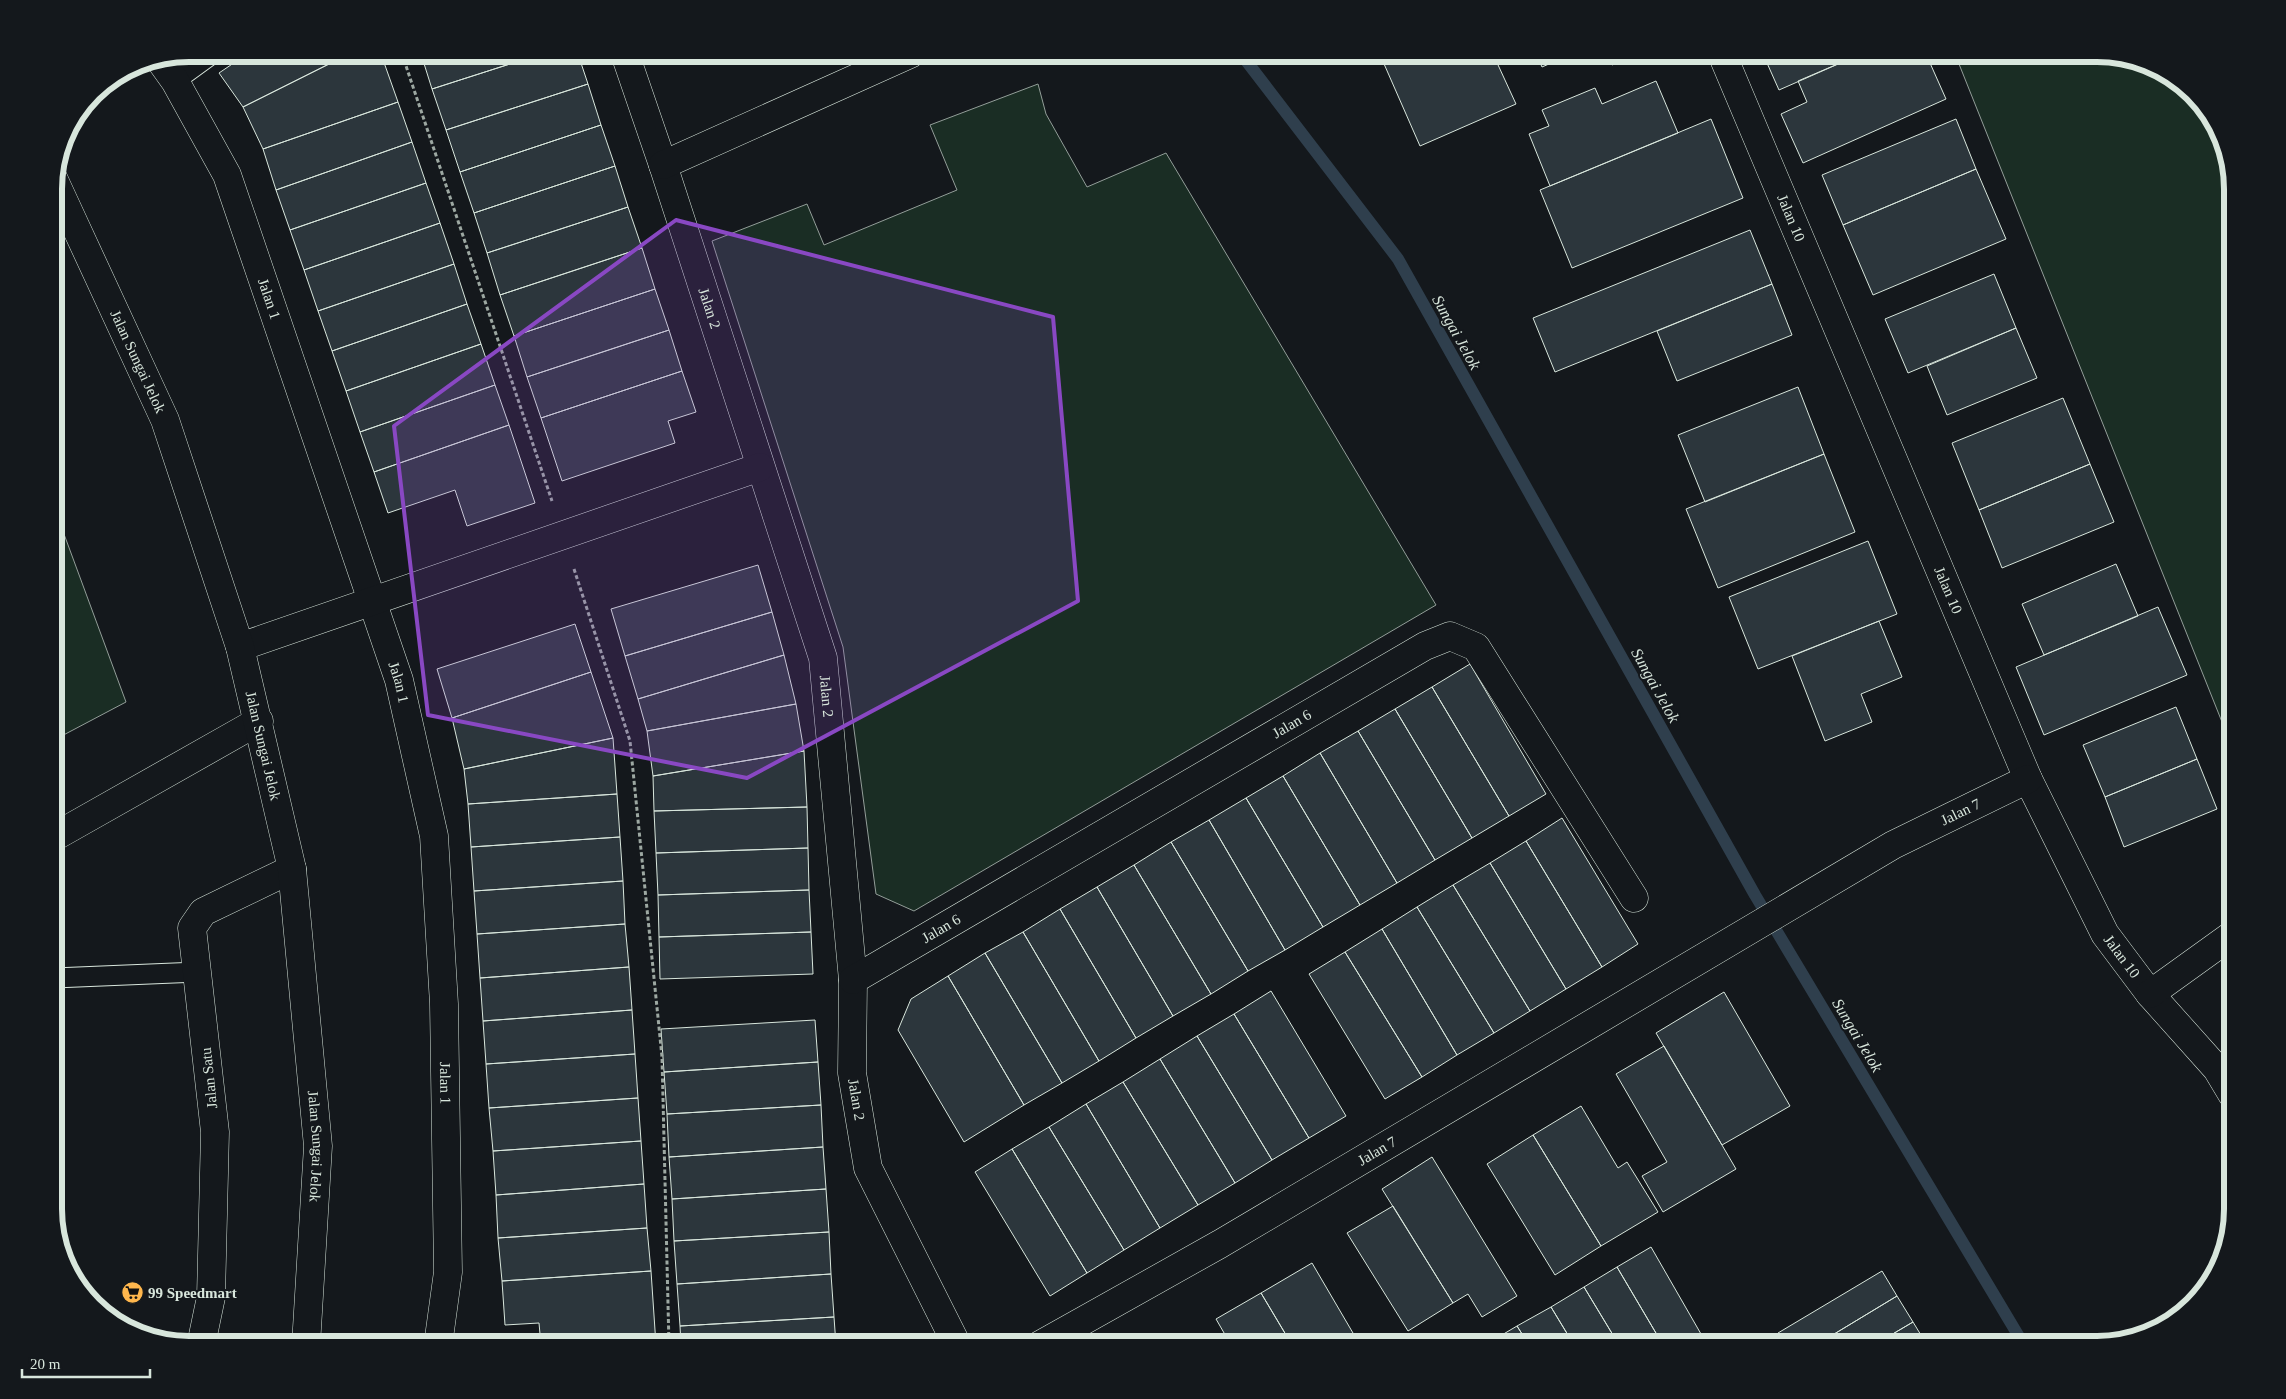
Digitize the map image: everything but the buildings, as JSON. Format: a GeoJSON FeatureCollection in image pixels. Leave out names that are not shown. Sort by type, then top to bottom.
{"type":"FeatureCollection","features":[{"type":"Feature","properties":{"kind":"street","name":"Jalan 2"},"geometry":{"type":"LineString","coordinates":[[628,62],[663,164],[823,658],[853,980],[852,1073],[868,1168],[952,1336]]}},
{"type":"Feature","properties":{"kind":"street"},"geometry":{"type":"LineString","coordinates":[[663,164],[892,62]]}},
{"type":"Feature","properties":{"kind":"street","name":"Jalan 10"},"geometry":{"type":"LineString","coordinates":[[1725,62],[2028,779],[2104,934],[2150,994],[2218,1069],[2224,1079]]}},
{"type":"Feature","properties":{"kind":"street","name":"Jalan 1"},"geometry":{"type":"LineString","coordinates":[[167,70],[227,175],[399,680],[434,836],[444,1004],[448,1272],[439,1336]]}},
{"type":"Feature","properties":{"kind":"street","name":"Jalan Sungai Jelok"},"geometry":{"type":"LineString","coordinates":[[63,200],[164,420],[240,647],[259,721],[292,869],[318,1146],[307,1336]]}},
{"type":"Feature","properties":{"kind":"street"},"geometry":{"type":"LineString","coordinates":[[240,647],[760,466]]}},
{"type":"Feature","properties":{"kind":"street","name":"Jalan 6"},"geometry":{"type":"LineString","coordinates":[[853,980],[1424,646],[1450,636],[1476,646],[1634,898]]}},
{"type":"Feature","properties":{"kind":"street"},"geometry":{"type":"LineString","coordinates":[[63,832],[259,721]]}},
{"type":"Feature","properties":{"kind":"street","name":"Jalan 7"},"geometry":{"type":"LineString","coordinates":[[1056,1336],[1220,1244],[1893,845],[2028,779]]}},
{"type":"Feature","properties":{"kind":"street","name":"Jalan Satu"},"geometry":{"type":"LineString","coordinates":[[203,1336],[211,1297],[215,1132],[192,928],[204,912],[292,869]]}},
{"type":"Feature","properties":{"kind":"street"},"geometry":{"type":"LineString","coordinates":[[2150,994],[2224,941]]}},
{"type":"Feature","properties":{"kind":"lane"},"geometry":{"type":"LineString","coordinates":[[167,70],[189,62]]}},
{"type":"Feature","properties":{"kind":"lane"},"geometry":{"type":"LineString","coordinates":[[63,978],[198,972]]}},
{"type":"Feature","properties":{"kind":"path"},"geometry":{"type":"LineString","coordinates":[[405,62],[630,741],[662,1057],[668,1336]]}},
{"type":"Feature","properties":{"kind":"highlighted area"},"geometry":{"type":"Polygon","coordinates":[[[676,220],[1053,317],[1078,601],[747,778],[428,715],[394,426],[676,220]]]}},
{"type":"Feature","properties":{"kind":"green space"},"geometry":{"type":"Polygon","coordinates":[[[1958,62],[2096,62],[2129,67],[2145,72],[2174,89],[2192,106],[2202,119],[2217,149],[2223,182],[2224,726],[1958,62]]]}},
{"type":"Feature","properties":{"kind":"green space"},"geometry":{"type":"Polygon","coordinates":[[[1038,84],[1046,114],[1087,187],[1166,153],[1436,605],[914,911],[876,894],[843,647],[712,241],[807,204],[824,245],[957,190],[930,125],[1038,84]]]}},
{"type":"Feature","properties":{"kind":"green space"},"geometry":{"type":"Polygon","coordinates":[[[63,531],[126,702],[63,735],[63,531]]]}},
{"type":"Feature","properties":{"kind":"waterway","name":"Sungai Jelok"},"geometry":{"type":"LineString","coordinates":[[1247,62],[1398,259],[1755,895],[2019,1336]]}},
{"type":"Feature","properties":{"kind":"place","name":"99 Speedmart"},"geometry":{"type":"Point","coordinates":[132,1293]}}]}
